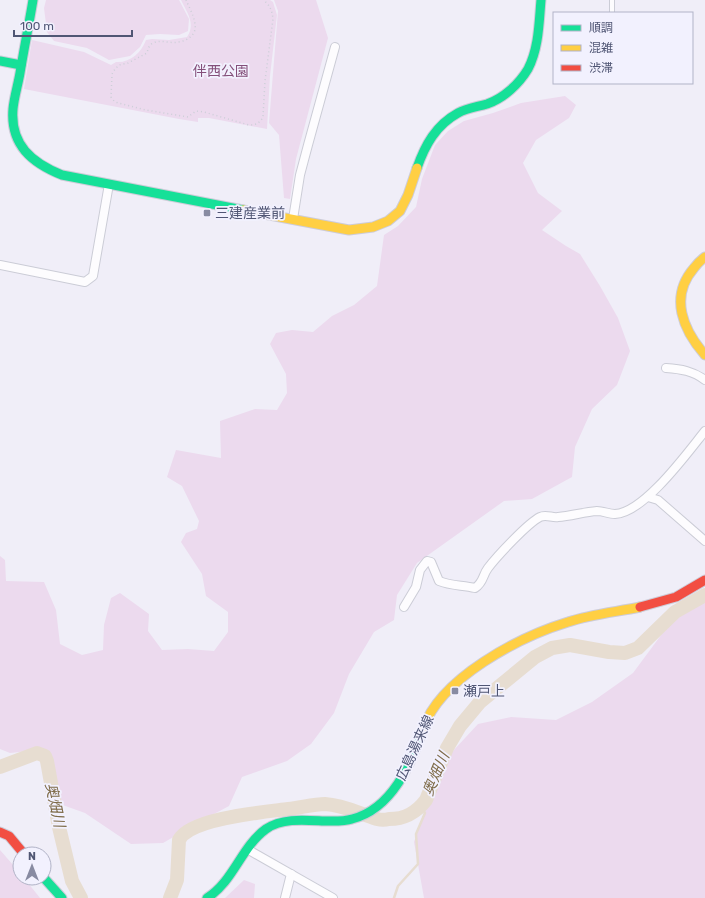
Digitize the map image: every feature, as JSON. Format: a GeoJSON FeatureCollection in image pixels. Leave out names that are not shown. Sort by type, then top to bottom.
{"type":"FeatureCollection","features":[{"type":"Feature","properties":{"kind":"street"},"geometry":{"type":"LineString","coordinates":[[33,0],[13,110],[13,124],[17,140],[25,153],[36,164],[47,170],[62,175],[349,230],[362,230],[381,224],[395,215],[404,204],[423,150],[434,133],[448,120],[465,110],[493,101],[510,91],[524,75],[532,60],[541,0]]}},
{"type":"Feature","properties":{"kind":"street"},"geometry":{"type":"LineString","coordinates":[[293,219],[300,175],[335,47]]}},
{"type":"Feature","properties":{"kind":"street"},"geometry":{"type":"LineString","coordinates":[[0,61],[21,65]]}},
{"type":"Feature","properties":{"kind":"street"},"geometry":{"type":"LineString","coordinates":[[0,265],[86,282],[93,276],[109,184]]}},
{"type":"Feature","properties":{"kind":"street"},"geometry":{"type":"LineString","coordinates":[[705,257],[692,271],[683,288],[680,312],[690,337],[697,348],[705,355]]}},
{"type":"Feature","properties":{"kind":"street"},"geometry":{"type":"LineString","coordinates":[[666,368],[684,369],[705,380]]}},
{"type":"Feature","properties":{"kind":"street"},"geometry":{"type":"LineString","coordinates":[[404,607],[416,587],[420,570],[427,561],[431,562],[439,581],[446,584],[475,588],[481,585],[487,569],[523,530],[538,518],[544,516],[557,517],[599,511],[615,514],[627,511],[648,497],[705,431]]}},
{"type":"Feature","properties":{"kind":"street"},"geometry":{"type":"LineString","coordinates":[[648,497],[658,500],[705,541]]}},
{"type":"Feature","properties":{"kind":"street","name":"広島湯来線"},"geometry":{"type":"LineString","coordinates":[[207,898],[226,881],[247,849],[259,835],[273,824],[289,821],[341,822],[357,818],[379,806],[399,783],[428,716],[440,700],[462,679],[492,657],[533,635],[570,621],[668,601],[693,589],[705,580]]}},
{"type":"Feature","properties":{"kind":"street"},"geometry":{"type":"LineString","coordinates":[[0,832],[9,836],[17,846]]}},
{"type":"Feature","properties":{"kind":"street"},"geometry":{"type":"LineString","coordinates":[[247,849],[333,898]]}},
{"type":"Feature","properties":{"kind":"street"},"geometry":{"type":"LineString","coordinates":[[285,898],[291,874]]}},
{"type":"Feature","properties":{"kind":"street"},"geometry":{"type":"LineString","coordinates":[[51,886],[62,898]]}},
{"type":"Feature","properties":{"kind":"lane"},"geometry":{"type":"LineString","coordinates":[[612,0],[612,12]]}},
{"type":"Feature","properties":{"kind":"path"},"geometry":{"type":"LineString","coordinates":[[186,0],[196,25],[194,34],[188,39],[178,43],[159,41],[152,43],[148,47],[147,53],[128,63],[119,65],[112,74],[111,97],[114,102],[146,110],[188,117],[196,111],[204,112],[249,125],[255,125],[261,121],[263,117],[265,81],[273,19],[272,10],[267,2],[263,0]]}},
{"type":"Feature","properties":{"kind":"green space"},"geometry":{"type":"Polygon","coordinates":[[[46,0],[179,0],[189,19],[188,31],[179,35],[146,35],[140,47],[130,56],[109,60],[87,48],[54,41],[47,32],[44,8],[46,0]]]}},
{"type":"Feature","properties":{"kind":"green space","name":"伴西公園"},"geometry":{"type":"Polygon","coordinates":[[[181,0],[270,0],[273,2],[277,15],[270,76],[267,129],[209,118],[198,118],[198,122],[179,119],[24,89],[32,40],[84,52],[111,65],[116,62],[126,61],[138,53],[146,40],[169,40],[187,37],[190,32],[191,23],[181,0]]]}},
{"type":"Feature","properties":{"kind":"green space"},"geometry":{"type":"Polygon","coordinates":[[[274,0],[316,0],[328,38],[296,159],[290,199],[284,198],[279,135],[269,123],[278,11],[274,0]]]}},
{"type":"Feature","properties":{"kind":"green space"},"geometry":{"type":"Polygon","coordinates":[[[565,96],[576,105],[569,118],[536,140],[523,163],[538,193],[562,211],[542,230],[580,254],[618,318],[630,351],[617,385],[592,409],[575,447],[572,477],[532,499],[504,501],[417,563],[397,595],[394,620],[374,632],[349,674],[334,713],[311,744],[287,761],[242,777],[229,806],[163,843],[131,844],[85,813],[57,803],[53,768],[37,750],[10,753],[0,749],[0,556],[5,560],[6,581],[44,582],[56,610],[60,644],[82,655],[103,650],[104,625],[111,598],[120,593],[149,614],[148,631],[162,650],[188,649],[214,651],[228,632],[228,612],[206,596],[202,574],[181,542],[186,533],[197,529],[199,521],[182,486],[167,477],[176,450],[221,458],[220,421],[255,409],[277,410],[287,393],[286,374],[270,344],[276,333],[292,330],[313,332],[332,316],[354,305],[377,286],[384,235],[398,226],[416,207],[422,179],[435,145],[448,131],[464,121],[521,103],[565,96]]]}},
{"type":"Feature","properties":{"kind":"green space"},"geometry":{"type":"Polygon","coordinates":[[[705,599],[705,898],[424,898],[414,842],[434,782],[452,752],[478,724],[511,717],[556,720],[592,702],[633,673],[676,615],[705,599]]]}},
{"type":"Feature","properties":{"kind":"green space"},"geometry":{"type":"Polygon","coordinates":[[[0,850],[12,864],[12,886],[30,886],[40,898],[0,898],[0,850]]]}},
{"type":"Feature","properties":{"kind":"green space"},"geometry":{"type":"Polygon","coordinates":[[[244,880],[255,884],[254,898],[225,898],[244,880]]]}},
{"type":"Feature","properties":{"kind":"waterway","name":"奥畑川"},"geometry":{"type":"LineString","coordinates":[[170,898],[177,880],[179,840],[186,832],[197,826],[229,817],[320,804],[339,806],[380,820],[400,818],[410,814],[426,800],[447,748],[460,726],[480,702],[535,657],[552,648],[570,645],[609,652],[625,653],[638,648],[675,612],[705,595]]}},
{"type":"Feature","properties":{"kind":"waterway","name":"奥畑川"},"geometry":{"type":"LineString","coordinates":[[0,767],[37,753],[45,756],[59,827],[72,881],[81,898]]}},
{"type":"Feature","properties":{"kind":"waterway"},"geometry":{"type":"LineString","coordinates":[[394,898],[398,886],[418,864],[416,834],[425,813],[421,806]]}},
{"type":"Feature","properties":{"kind":"traffic: fast"},"geometry":{"type":"LineString","coordinates":[[33,0],[13,109],[15,133],[19,143],[25,151],[41,165],[62,175],[243,210]]}},
{"type":"Feature","properties":{"kind":"traffic: fast"},"geometry":{"type":"LineString","coordinates":[[417,168],[432,136],[443,123],[461,111],[487,104],[499,98],[516,85],[524,75],[532,61],[536,44],[541,0]]}},
{"type":"Feature","properties":{"kind":"traffic: fast"},"geometry":{"type":"LineString","coordinates":[[0,61],[21,65]]}},
{"type":"Feature","properties":{"kind":"traffic: fast"},"geometry":{"type":"LineString","coordinates":[[207,898],[224,883],[257,836],[272,825],[293,820],[349,820],[366,814],[378,806],[389,795],[406,770],[423,729]]}},
{"type":"Feature","properties":{"kind":"traffic: fast"},"geometry":{"type":"LineString","coordinates":[[51,886],[62,898]]}},
{"type":"Feature","properties":{"kind":"traffic: slow"},"geometry":{"type":"LineString","coordinates":[[243,210],[349,230],[373,227],[388,221],[400,211],[408,195],[417,168]]}},
{"type":"Feature","properties":{"kind":"traffic: slow"},"geometry":{"type":"LineString","coordinates":[[705,257],[696,265],[686,279],[682,290],[681,302],[685,324],[690,335],[705,355]]}},
{"type":"Feature","properties":{"kind":"traffic: slow"},"geometry":{"type":"LineString","coordinates":[[423,729],[432,710],[446,693],[463,677],[505,649],[548,629],[577,619],[640,607]]}},
{"type":"Feature","properties":{"kind":"traffic: jam"},"geometry":{"type":"LineString","coordinates":[[640,607],[676,597],[705,580]]}},
{"type":"Feature","properties":{"kind":"traffic: jam"},"geometry":{"type":"LineString","coordinates":[[0,832],[9,836],[17,846]]}},
{"type":"Feature","properties":{"kind":"place","name":"三建産業前"},"geometry":{"type":"Point","coordinates":[207,213]}},
{"type":"Feature","properties":{"kind":"place","name":"瀬戸上"},"geometry":{"type":"Point","coordinates":[455,691]}}]}
